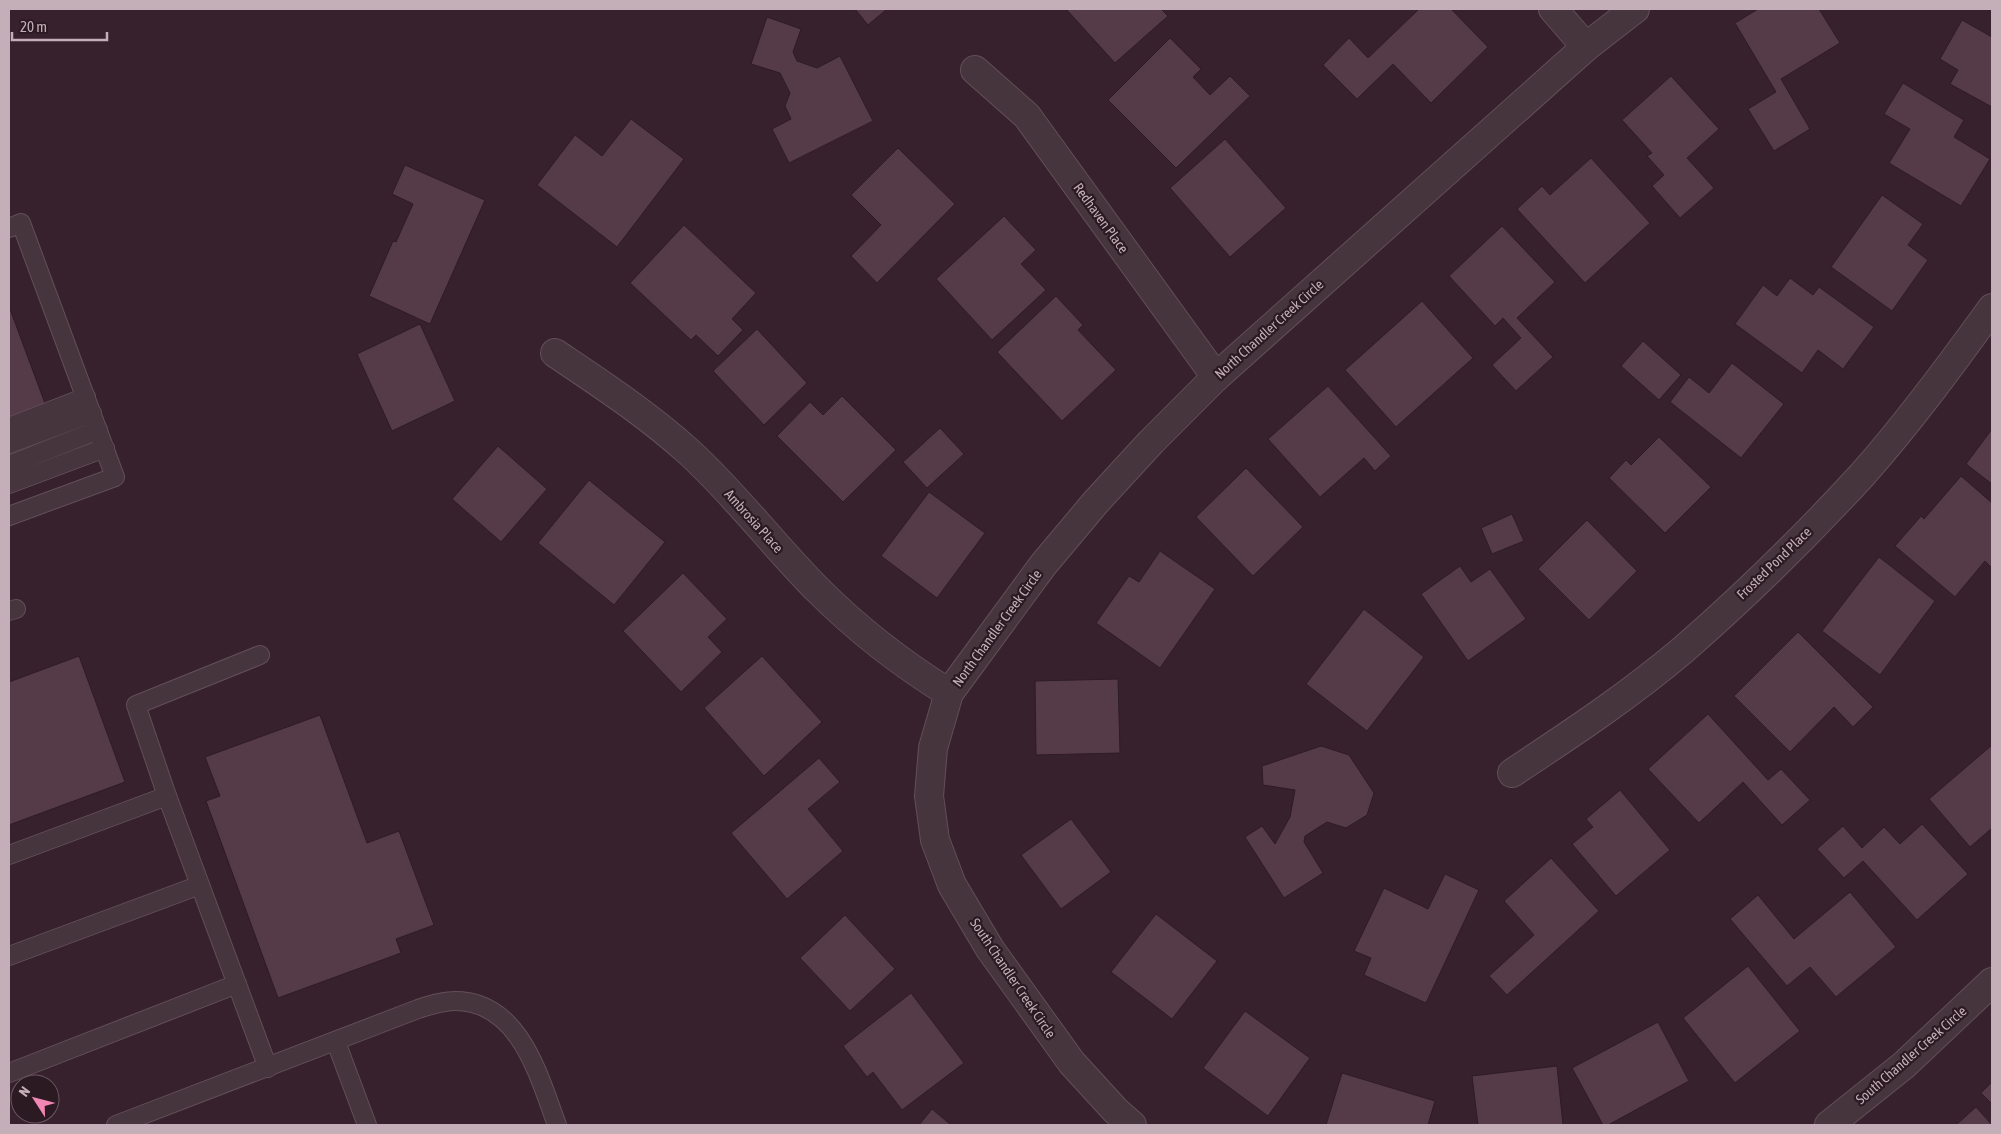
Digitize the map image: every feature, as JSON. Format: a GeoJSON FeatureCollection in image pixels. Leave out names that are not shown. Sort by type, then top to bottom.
{"type":"FeatureCollection","features":[{"type":"Feature","properties":{"kind":"street"},"geometry":{"type":"LineString","coordinates":[[1553,9],[1586,47]]}},
{"type":"Feature","properties":{"kind":"street","name":"North Chandler Creek Circle"},"geometry":{"type":"LineString","coordinates":[[949,693],[1043,566],[1095,503],[1151,442],[1216,377],[1586,47],[1635,9]]}},
{"type":"Feature","properties":{"kind":"street","name":"Redhaven Place"},"geometry":{"type":"LineString","coordinates":[[975,70],[1027,116],[1216,377]]}},
{"type":"Feature","properties":{"kind":"street","name":"Frosted Pond Place"},"geometry":{"type":"LineString","coordinates":[[1512,773],[1596,717],[1683,650],[1778,561],[1862,474],[1942,378],[1992,308]]}},
{"type":"Feature","properties":{"kind":"street","name":"Ambrosia Place"},"geometry":{"type":"LineString","coordinates":[[555,353],[624,398],[663,429],[719,482],[818,590],[852,622],[890,654],[949,693]]}},
{"type":"Feature","properties":{"kind":"street","name":"South Chandler Creek Circle"},"geometry":{"type":"LineString","coordinates":[[949,693],[933,748],[929,796],[935,840],[952,885],[990,949],[1072,1063],[1116,1111],[1132,1125]]}},
{"type":"Feature","properties":{"kind":"street","name":"South Chandler Creek Circle"},"geometry":{"type":"LineString","coordinates":[[1829,1125],[1904,1064],[1992,982]]}},
{"type":"Feature","properties":{"kind":"lane"},"geometry":{"type":"LineString","coordinates":[[9,228],[21,223],[115,477],[9,516]]}},
{"type":"Feature","properties":{"kind":"lane"},"geometry":{"type":"LineString","coordinates":[[9,427],[89,405]]}},
{"type":"Feature","properties":{"kind":"lane"},"geometry":{"type":"LineString","coordinates":[[9,444],[89,405]]}},
{"type":"Feature","properties":{"kind":"lane"},"geometry":{"type":"LineString","coordinates":[[9,465],[98,430]]}},
{"type":"Feature","properties":{"kind":"lane"},"geometry":{"type":"LineString","coordinates":[[9,484],[105,448]]}},
{"type":"Feature","properties":{"kind":"lane"},"geometry":{"type":"LineString","coordinates":[[260,655],[136,705],[166,796],[268,1068]]}},
{"type":"Feature","properties":{"kind":"lane"},"geometry":{"type":"LineString","coordinates":[[9,855],[166,796]]}},
{"type":"Feature","properties":{"kind":"lane"},"geometry":{"type":"LineString","coordinates":[[9,956],[200,885]]}},
{"type":"Feature","properties":{"kind":"lane"},"geometry":{"type":"LineString","coordinates":[[9,1072],[236,984]]}},
{"type":"Feature","properties":{"kind":"lane"},"geometry":{"type":"LineString","coordinates":[[116,1125],[418,1009],[440,1002],[456,1001],[472,1003],[500,1018],[522,1040],[534,1065],[557,1125]]}},
{"type":"Feature","properties":{"kind":"lane"},"geometry":{"type":"LineString","coordinates":[[336,1042],[367,1125]]}},
{"type":"Feature","properties":{"kind":"building"},"geometry":{"type":"Polygon","coordinates":[[[855,9],[887,9],[868,25],[855,9]]]}},
{"type":"Feature","properties":{"kind":"building"},"geometry":{"type":"Polygon","coordinates":[[[1066,9],[1161,9],[1168,16],[1115,63],[1066,9]]]}},
{"type":"Feature","properties":{"kind":"building"},"geometry":{"type":"Polygon","coordinates":[[[1419,9],[1451,9],[1488,47],[1431,103],[1393,64],[1357,99],[1323,65],[1349,38],[1368,58],[1419,9]]]}},
{"type":"Feature","properties":{"kind":"building"},"geometry":{"type":"Polygon","coordinates":[[[1758,9],[1819,9],[1840,43],[1781,79],[1810,129],[1774,151],[1748,109],[1776,92],[1735,23],[1758,9]]]}},
{"type":"Feature","properties":{"kind":"building"},"geometry":{"type":"Polygon","coordinates":[[[767,17],[801,29],[793,52],[797,61],[817,68],[840,56],[873,121],[789,163],[772,129],[791,119],[785,106],[790,93],[780,73],[751,64],[767,17]]]}},
{"type":"Feature","properties":{"kind":"building"},"geometry":{"type":"Polygon","coordinates":[[[1962,20],[1992,37],[1992,107],[1950,84],[1958,70],[1940,59],[1962,20]]]}},
{"type":"Feature","properties":{"kind":"building"},"geometry":{"type":"Polygon","coordinates":[[[1170,38],[1201,69],[1193,77],[1210,95],[1230,76],[1250,96],[1176,168],[1108,100],[1170,38]]]}},
{"type":"Feature","properties":{"kind":"building"},"geometry":{"type":"Polygon","coordinates":[[[1671,76],[1719,129],[1687,158],[1714,188],[1680,218],[1652,186],[1664,175],[1647,156],[1652,153],[1622,120],[1671,76]]]}},
{"type":"Feature","properties":{"kind":"building"},"geometry":{"type":"Polygon","coordinates":[[[1903,83],[1964,120],[1954,137],[1990,159],[1961,206],[1889,163],[1910,129],[1884,114],[1903,83]]]}},
{"type":"Feature","properties":{"kind":"building"},"geometry":{"type":"Polygon","coordinates":[[[631,119],[684,159],[617,247],[537,185],[575,135],[602,156],[631,119]]]}},
{"type":"Feature","properties":{"kind":"building"},"geometry":{"type":"Polygon","coordinates":[[[1225,139],[1286,208],[1230,257],[1170,188],[1225,139]]]}},
{"type":"Feature","properties":{"kind":"building"},"geometry":{"type":"Polygon","coordinates":[[[898,148],[955,204],[877,283],[851,256],[881,225],[851,195],[898,148]]]}},
{"type":"Feature","properties":{"kind":"building"},"geometry":{"type":"Polygon","coordinates":[[[1591,158],[1650,223],[1585,283],[1517,209],[1542,186],[1550,195],[1591,158]]]}},
{"type":"Feature","properties":{"kind":"building"},"geometry":{"type":"Polygon","coordinates":[[[405,165],[485,200],[430,324],[369,296],[393,241],[396,242],[413,204],[392,194],[405,165]]]}},
{"type":"Feature","properties":{"kind":"building"},"geometry":{"type":"Polygon","coordinates":[[[1882,195],[1923,224],[1908,245],[1928,260],[1892,311],[1831,267],[1882,195]]]}},
{"type":"Feature","properties":{"kind":"building"},"geometry":{"type":"Polygon","coordinates":[[[1004,216],[1036,250],[1021,264],[1046,290],[992,340],[936,279],[1004,216]]]}},
{"type":"Feature","properties":{"kind":"building"},"geometry":{"type":"Polygon","coordinates":[[[684,225],[756,293],[732,319],[743,330],[718,356],[696,335],[691,340],[630,283],[684,225]]]}},
{"type":"Feature","properties":{"kind":"building"},"geometry":{"type":"Polygon","coordinates":[[[1502,226],[1555,282],[1517,318],[1553,357],[1516,391],[1492,365],[1521,338],[1503,318],[1495,326],[1449,276],[1502,226]]]}},
{"type":"Feature","properties":{"kind":"building"},"geometry":{"type":"Polygon","coordinates":[[[1790,278],[1813,295],[1819,287],[1874,327],[1843,369],[1818,350],[1802,373],[1735,324],[1763,285],[1777,296],[1790,278]]]}},
{"type":"Feature","properties":{"kind":"building"},"geometry":{"type":"Polygon","coordinates":[[[1056,296],[1083,325],[1078,330],[1116,370],[1062,421],[997,352],[1056,296]]]}},
{"type":"Feature","properties":{"kind":"building"},"geometry":{"type":"Polygon","coordinates":[[[1422,301],[1473,358],[1396,427],[1345,370],[1422,301]]]}},
{"type":"Feature","properties":{"kind":"building"},"geometry":{"type":"Polygon","coordinates":[[[9,309],[46,406],[42,408],[64,467],[25,481],[9,435],[9,309]]]}},
{"type":"Feature","properties":{"kind":"building"},"geometry":{"type":"Polygon","coordinates":[[[420,324],[455,401],[392,431],[357,354],[420,324]]]}},
{"type":"Feature","properties":{"kind":"building"},"geometry":{"type":"Polygon","coordinates":[[[757,329],[807,383],[764,425],[713,371],[757,329]]]}},
{"type":"Feature","properties":{"kind":"building"},"geometry":{"type":"Polygon","coordinates":[[[1643,341],[1681,375],[1659,400],[1621,366],[1643,341]]]}},
{"type":"Feature","properties":{"kind":"building"},"geometry":{"type":"Polygon","coordinates":[[[1732,363],[1784,404],[1741,458],[1670,402],[1689,377],[1709,393],[1732,363]]]}},
{"type":"Feature","properties":{"kind":"building"},"geometry":{"type":"Polygon","coordinates":[[[1328,386],[1391,456],[1375,471],[1364,458],[1320,497],[1268,439],[1328,386]]]}},
{"type":"Feature","properties":{"kind":"building"},"geometry":{"type":"Polygon","coordinates":[[[842,396],[896,450],[843,502],[777,436],[810,402],[823,415],[842,396]]]}},
{"type":"Feature","properties":{"kind":"building"},"geometry":{"type":"Polygon","coordinates":[[[940,428],[964,454],[927,488],[903,462],[940,428]]]}},
{"type":"Feature","properties":{"kind":"building"},"geometry":{"type":"Polygon","coordinates":[[[1992,429],[1992,484],[1966,464],[1992,429]]]}},
{"type":"Feature","properties":{"kind":"building"},"geometry":{"type":"Polygon","coordinates":[[[1659,437],[1711,487],[1665,533],[1609,478],[1626,460],[1631,465],[1659,437]]]}},
{"type":"Feature","properties":{"kind":"building"},"geometry":{"type":"Polygon","coordinates":[[[498,446],[547,489],[501,542],[452,499],[498,446]]]}},
{"type":"Feature","properties":{"kind":"building"},"geometry":{"type":"Polygon","coordinates":[[[1246,468],[1303,527],[1253,576],[1196,517],[1246,468]]]}},
{"type":"Feature","properties":{"kind":"building"},"geometry":{"type":"Polygon","coordinates":[[[1961,476],[1992,503],[1992,568],[1985,561],[1955,597],[1895,546],[1921,516],[1924,519],[1961,476]]]}},
{"type":"Feature","properties":{"kind":"building"},"geometry":{"type":"Polygon","coordinates":[[[589,480],[665,542],[614,605],[538,543],[589,480]]]}},
{"type":"Feature","properties":{"kind":"building"},"geometry":{"type":"Polygon","coordinates":[[[929,492],[985,533],[937,598],[881,556],[929,492]]]}},
{"type":"Feature","properties":{"kind":"building"},"geometry":{"type":"Polygon","coordinates":[[[1512,514],[1524,541],[1492,554],[1481,528],[1512,514]]]}},
{"type":"Feature","properties":{"kind":"building"},"geometry":{"type":"Polygon","coordinates":[[[1587,520],[1637,571],[1589,620],[1538,569],[1587,520]]]}},
{"type":"Feature","properties":{"kind":"building"},"geometry":{"type":"Polygon","coordinates":[[[1160,551],[1215,589],[1160,668],[1096,623],[1129,576],[1139,582],[1160,551]]]}},
{"type":"Feature","properties":{"kind":"building"},"geometry":{"type":"Polygon","coordinates":[[[1879,557],[1935,601],[1880,675],[1822,631],[1879,557]]]}},
{"type":"Feature","properties":{"kind":"building"},"geometry":{"type":"Polygon","coordinates":[[[1460,566],[1471,582],[1490,569],[1526,619],[1468,661],[1421,594],[1460,566]]]}},
{"type":"Feature","properties":{"kind":"building"},"geometry":{"type":"Polygon","coordinates":[[[683,573],[727,619],[708,637],[722,652],[681,692],[623,631],[683,573]]]}},
{"type":"Feature","properties":{"kind":"building"},"geometry":{"type":"Polygon","coordinates":[[[1364,609],[1424,657],[1367,731],[1306,684],[1364,609]]]}},
{"type":"Feature","properties":{"kind":"building"},"geometry":{"type":"Polygon","coordinates":[[[1798,632],[1873,707],[1853,727],[1834,707],[1790,752],[1734,696],[1798,632]]]}},
{"type":"Feature","properties":{"kind":"building"},"geometry":{"type":"Polygon","coordinates":[[[79,656],[125,782],[9,825],[9,682],[79,656]]]}},
{"type":"Feature","properties":{"kind":"building"},"geometry":{"type":"Polygon","coordinates":[[[762,656],[822,722],[764,776],[704,708],[762,656]]]}},
{"type":"Feature","properties":{"kind":"building"},"geometry":{"type":"Polygon","coordinates":[[[1118,679],[1120,753],[1036,755],[1035,681],[1118,679]]]}},
{"type":"Feature","properties":{"kind":"building"},"geometry":{"type":"Polygon","coordinates":[[[1708,714],[1768,780],[1781,769],[1810,800],[1782,825],[1743,782],[1699,823],[1648,769],[1708,714]]]}},
{"type":"Feature","properties":{"kind":"building"},"geometry":{"type":"Polygon","coordinates":[[[320,715],[367,843],[399,831],[434,925],[396,939],[401,953],[278,998],[206,801],[220,796],[205,757],[320,715]]]}},
{"type":"Feature","properties":{"kind":"building"},"geometry":{"type":"Polygon","coordinates":[[[1992,745],[1992,831],[1991,829],[1970,847],[1929,799],[1992,745]]]}},
{"type":"Feature","properties":{"kind":"building"},"geometry":{"type":"Polygon","coordinates":[[[1321,746],[1349,755],[1374,793],[1367,815],[1346,828],[1327,822],[1305,836],[1304,842],[1323,873],[1284,898],[1245,837],[1262,826],[1275,844],[1290,817],[1295,790],[1263,785],[1262,766],[1321,746]]]}},
{"type":"Feature","properties":{"kind":"building"},"geometry":{"type":"Polygon","coordinates":[[[819,758],[840,782],[808,809],[843,851],[787,899],[731,833],[819,758]]]}},
{"type":"Feature","properties":{"kind":"building"},"geometry":{"type":"Polygon","coordinates":[[[1620,790],[1670,850],[1616,896],[1572,844],[1593,827],[1586,819],[1620,790]]]}},
{"type":"Feature","properties":{"kind":"building"},"geometry":{"type":"Polygon","coordinates":[[[1071,819],[1111,872],[1061,909],[1021,855],[1071,819]]]}},
{"type":"Feature","properties":{"kind":"building"},"geometry":{"type":"Polygon","coordinates":[[[1922,824],[1968,874],[1917,920],[1863,861],[1844,878],[1817,849],[1843,826],[1862,848],[1884,827],[1900,844],[1922,824]]]}},
{"type":"Feature","properties":{"kind":"building"},"geometry":{"type":"Polygon","coordinates":[[[1551,858],[1599,911],[1507,995],[1489,976],[1534,935],[1504,901],[1551,858]]]}},
{"type":"Feature","properties":{"kind":"building"},"geometry":{"type":"Polygon","coordinates":[[[1445,874],[1479,890],[1426,1003],[1364,975],[1371,958],[1354,951],[1384,888],[1428,909],[1445,874]]]}},
{"type":"Feature","properties":{"kind":"building"},"geometry":{"type":"Polygon","coordinates":[[[1850,892],[1896,947],[1836,997],[1810,967],[1787,986],[1730,919],[1758,895],[1794,939],[1850,892]]]}},
{"type":"Feature","properties":{"kind":"building"},"geometry":{"type":"Polygon","coordinates":[[[1156,914],[1217,961],[1172,1019],[1111,972],[1156,914]]]}},
{"type":"Feature","properties":{"kind":"building"},"geometry":{"type":"Polygon","coordinates":[[[845,915],[895,969],[850,1011],[800,958],[845,915]]]}},
{"type":"Feature","properties":{"kind":"building"},"geometry":{"type":"Polygon","coordinates":[[[1748,966],[1800,1031],[1735,1083],[1683,1018],[1748,966]]]}},
{"type":"Feature","properties":{"kind":"building"},"geometry":{"type":"Polygon","coordinates":[[[911,993],[964,1063],[902,1110],[873,1072],[867,1077],[843,1046],[911,993]]]}},
{"type":"Feature","properties":{"kind":"building"},"geometry":{"type":"Polygon","coordinates":[[[1245,1011],[1310,1058],[1268,1116],[1203,1068],[1245,1011]]]}},
{"type":"Feature","properties":{"kind":"building"},"geometry":{"type":"Polygon","coordinates":[[[1658,1022],[1689,1081],[1608,1125],[1603,1125],[1572,1068],[1658,1022]]]}},
{"type":"Feature","properties":{"kind":"building"},"geometry":{"type":"Polygon","coordinates":[[[1557,1066],[1563,1125],[1478,1125],[1472,1076],[1557,1066]]]}},
{"type":"Feature","properties":{"kind":"building"},"geometry":{"type":"Polygon","coordinates":[[[1342,1073],[1435,1101],[1428,1125],[1326,1125],[1342,1073]]]}},
{"type":"Feature","properties":{"kind":"building"},"geometry":{"type":"Polygon","coordinates":[[[1992,1082],[1992,1104],[1981,1093],[1992,1082]]]}},
{"type":"Feature","properties":{"kind":"building"},"geometry":{"type":"Polygon","coordinates":[[[1976,1107],[1992,1125],[1956,1125],[1976,1107]]]}},
{"type":"Feature","properties":{"kind":"building"},"geometry":{"type":"Polygon","coordinates":[[[932,1109],[951,1125],[919,1125],[932,1109]]]}}]}
